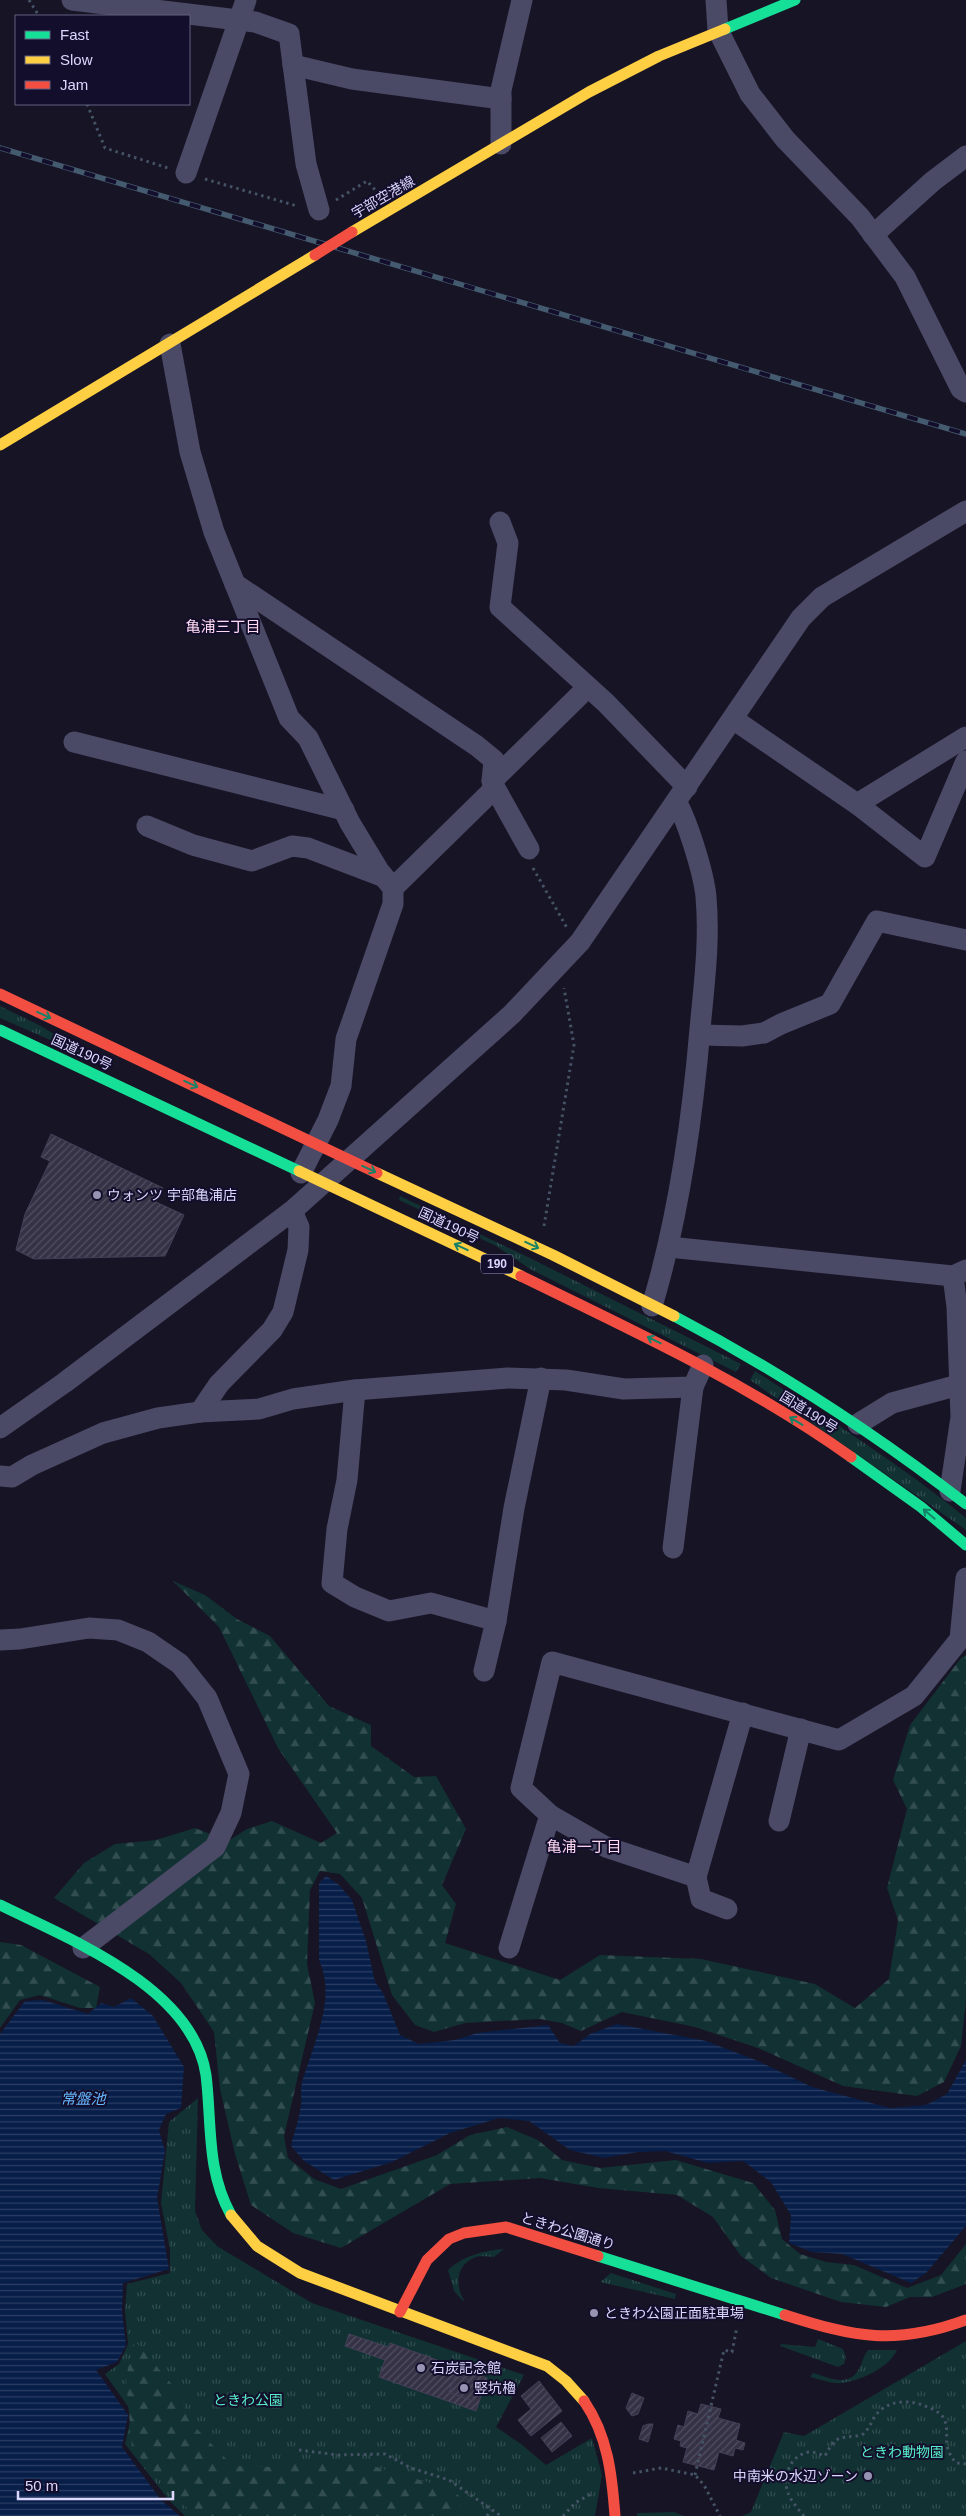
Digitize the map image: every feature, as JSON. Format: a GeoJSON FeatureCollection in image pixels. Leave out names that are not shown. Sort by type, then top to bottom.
{"type":"FeatureCollection","features":[{"type":"Feature","properties":{"kind":"main road","name":"宇部空港線"},"geometry":{"type":"LineString","coordinates":[[0,445],[170,344],[352,232],[598,88],[659,56],[718,30],[795,0]]}},
{"type":"Feature","properties":{"kind":"main road","name":"国道190号"},"geometry":{"type":"LineString","coordinates":[[0,994],[537,1248],[728,1345],[794,1383],[858,1424],[950,1490],[966,1504]]}},
{"type":"Feature","properties":{"kind":"main road","name":"国道190号"},"geometry":{"type":"LineString","coordinates":[[0,1030],[494,1263],[703,1365],[823,1437],[921,1507],[966,1545]]}},
{"type":"Feature","properties":{"kind":"main road"},"geometry":{"type":"LineString","coordinates":[[0,1905],[83,1948],[148,1986],[174,2010],[189,2030],[199,2050],[206,2072],[212,2166],[221,2197],[230,2216],[258,2248],[300,2273],[400,2312],[526,2357],[547,2366],[562,2376],[598,2420],[606,2445],[615,2516]]}},
{"type":"Feature","properties":{"kind":"main road","name":"ときわ公園通り"},"geometry":{"type":"LineString","coordinates":[[400,2312],[422,2264],[437,2248],[460,2234],[482,2228],[506,2227],[839,2332],[859,2336],[899,2337],[922,2334],[966,2320]]}},
{"type":"Feature","properties":{"kind":"street"},"geometry":{"type":"LineString","coordinates":[[72,0],[255,22],[289,34],[306,164],[319,210]]}},
{"type":"Feature","properties":{"kind":"street"},"geometry":{"type":"LineString","coordinates":[[186,173],[246,0]]}},
{"type":"Feature","properties":{"kind":"street"},"geometry":{"type":"LineString","coordinates":[[502,144],[501,90],[522,0]]}},
{"type":"Feature","properties":{"kind":"street"},"geometry":{"type":"LineString","coordinates":[[716,0],[718,30],[750,94],[785,140],[860,217],[905,277],[961,389],[966,392]]}},
{"type":"Feature","properties":{"kind":"street"},"geometry":{"type":"LineString","coordinates":[[293,65],[352,79],[501,99]]}},
{"type":"Feature","properties":{"kind":"street"},"geometry":{"type":"LineString","coordinates":[[873,235],[933,181],[966,156]]}},
{"type":"Feature","properties":{"kind":"street"},"geometry":{"type":"LineString","coordinates":[[170,344],[190,452],[214,532],[289,718],[308,738],[344,810],[388,882],[393,904],[346,1039],[341,1086],[317,1144],[301,1173]]}},
{"type":"Feature","properties":{"kind":"street"},"geometry":{"type":"LineString","coordinates":[[0,1428],[64,1383],[292,1211],[512,1014],[577,946],[682,795],[801,618],[822,597],[966,512]]}},
{"type":"Feature","properties":{"kind":"street"},"geometry":{"type":"LineString","coordinates":[[500,522],[508,543],[500,607],[588,687],[682,795],[686,819],[706,894],[708,942],[693,1104],[669,1247],[652,1306]]}},
{"type":"Feature","properties":{"kind":"street"},"geometry":{"type":"LineString","coordinates":[[235,584],[477,746],[494,760],[493,785],[528,849]]}},
{"type":"Feature","properties":{"kind":"street"},"geometry":{"type":"LineString","coordinates":[[388,882],[493,785],[588,687]]}},
{"type":"Feature","properties":{"kind":"street"},"geometry":{"type":"LineString","coordinates":[[733,719],[858,804],[925,857],[966,762]]}},
{"type":"Feature","properties":{"kind":"street"},"geometry":{"type":"LineString","coordinates":[[858,804],[966,737]]}},
{"type":"Feature","properties":{"kind":"street"},"geometry":{"type":"LineString","coordinates":[[74,742],[344,810]]}},
{"type":"Feature","properties":{"kind":"street"},"geometry":{"type":"LineString","coordinates":[[147,826],[194,845],[252,861],[292,846],[308,848],[388,882]]}},
{"type":"Feature","properties":{"kind":"street"},"geometry":{"type":"LineString","coordinates":[[700,1035],[742,1036],[764,1033],[830,1004],[877,921],[966,940]]}},
{"type":"Feature","properties":{"kind":"street"},"geometry":{"type":"LineString","coordinates":[[200,1412],[219,1384],[272,1330],[283,1312],[298,1250],[299,1227],[292,1211]]}},
{"type":"Feature","properties":{"kind":"street"},"geometry":{"type":"LineString","coordinates":[[669,1247],[959,1273],[963,1383],[961,1417],[950,1490]]}},
{"type":"Feature","properties":{"kind":"street"},"geometry":{"type":"LineString","coordinates":[[673,1548],[693,1386],[703,1365]]}},
{"type":"Feature","properties":{"kind":"street"},"geometry":{"type":"LineString","coordinates":[[0,1476],[12,1477],[32,1465],[103,1433],[158,1418],[200,1412],[259,1409],[293,1399],[355,1390],[508,1378],[540,1378],[624,1389],[693,1386]]}},
{"type":"Feature","properties":{"kind":"street"},"geometry":{"type":"LineString","coordinates":[[484,1671],[496,1621],[514,1508],[540,1378]]}},
{"type":"Feature","properties":{"kind":"street"},"geometry":{"type":"LineString","coordinates":[[858,1424],[892,1403],[963,1383]]}},
{"type":"Feature","properties":{"kind":"street"},"geometry":{"type":"LineString","coordinates":[[355,1390],[347,1480],[337,1529],[332,1583],[355,1597],[389,1611],[431,1603],[496,1621]]}},
{"type":"Feature","properties":{"kind":"street"},"geometry":{"type":"LineString","coordinates":[[696,1876],[606,1847],[550,1815],[521,1788],[552,1662],[839,1740],[914,1696],[960,1639],[966,1578]]}},
{"type":"Feature","properties":{"kind":"street"},"geometry":{"type":"LineString","coordinates":[[0,1640],[20,1639],[89,1628],[118,1630],[148,1642],[180,1664],[207,1698],[239,1774],[231,1812],[215,1846],[83,1948]]}},
{"type":"Feature","properties":{"kind":"street"},"geometry":{"type":"LineString","coordinates":[[727,1909],[701,1899],[696,1876],[743,1713]]}},
{"type":"Feature","properties":{"kind":"street"},"geometry":{"type":"LineString","coordinates":[[779,1821],[801,1729]]}},
{"type":"Feature","properties":{"kind":"street"},"geometry":{"type":"LineString","coordinates":[[509,1948],[550,1815]]}},
{"type":"Feature","properties":{"kind":"path"},"geometry":{"type":"LineString","coordinates":[[29,0],[38,15]]}},
{"type":"Feature","properties":{"kind":"path"},"geometry":{"type":"LineString","coordinates":[[87,105],[105,148],[290,205],[319,210],[367,181],[392,209]]}},
{"type":"Feature","properties":{"kind":"path"},"geometry":{"type":"LineString","coordinates":[[528,849],[528,860],[577,946]]}},
{"type":"Feature","properties":{"kind":"path"},"geometry":{"type":"LineString","coordinates":[[543,1229],[574,1045],[560,963]]}},
{"type":"Feature","properties":{"kind":"path"},"geometry":{"type":"LineString","coordinates":[[695,2475],[724,2350],[732,2352],[737,2327]]}},
{"type":"Feature","properties":{"kind":"path"},"geometry":{"type":"LineString","coordinates":[[804,2516],[788,2493],[786,2478],[788,2467],[799,2456],[809,2452],[825,2456],[832,2442],[843,2436],[862,2435],[880,2410],[890,2405],[912,2401],[940,2413],[944,2419],[946,2445],[951,2457],[956,2463],[966,2464]]}},
{"type":"Feature","properties":{"kind":"path"},"geometry":{"type":"LineString","coordinates":[[299,2450],[338,2455],[385,2454],[411,2468],[449,2480],[501,2516]]}},
{"type":"Feature","properties":{"kind":"path"},"geometry":{"type":"LineString","coordinates":[[633,2473],[661,2468],[695,2475],[704,2485],[720,2516]]}},
{"type":"Feature","properties":{"kind":"path"},"geometry":{"type":"LineString","coordinates":[[563,2516],[575,2503],[600,2489]]}},
{"type":"Feature","properties":{"kind":"path"},"geometry":{"type":"LineString","coordinates":[[487,2516],[490,2510]]}},
{"type":"Feature","properties":{"kind":"green space"},"geometry":{"type":"Polygon","coordinates":[[[0,1006],[41,1026],[98,1061],[0,1018],[0,1006]]]}},
{"type":"Feature","properties":{"kind":"green space"},"geometry":{"type":"Polygon","coordinates":[[[400,1196],[528,1257],[741,1364],[736,1372],[530,1269],[496,1246],[399,1200],[400,1196]]]}},
{"type":"Feature","properties":{"kind":"green space"},"geometry":{"type":"Polygon","coordinates":[[[755,1371],[863,1442],[941,1498],[966,1518],[966,1530],[750,1380],[755,1371]]]}},
{"type":"Feature","properties":{"kind":"green space"},"geometry":{"type":"Polygon","coordinates":[[[173,1581],[205,1595],[237,1619],[270,1636],[329,1706],[371,1725],[371,1746],[414,1777],[436,1776],[466,1829],[442,1885],[456,1904],[445,1943],[560,1980],[600,1955],[701,1959],[815,1984],[855,2008],[889,1979],[898,1920],[887,1888],[907,1809],[893,1780],[910,1725],[961,1658],[966,1655],[966,2000],[961,2046],[944,2082],[917,2096],[843,2086],[758,2048],[695,2027],[622,2012],[581,2031],[562,2023],[540,2019],[465,2023],[434,2032],[415,2025],[392,1995],[362,1898],[340,1874],[320,1871],[310,1890],[307,1964],[315,2003],[284,2136],[288,2158],[314,2179],[341,2189],[437,2155],[470,2135],[507,2127],[538,2140],[562,2160],[600,2168],[676,2160],[753,2183],[775,2210],[782,2239],[800,2254],[826,2262],[854,2265],[907,2288],[941,2275],[966,2244],[966,2284],[932,2297],[910,2297],[886,2307],[841,2302],[771,2278],[741,2256],[713,2217],[677,2195],[598,2188],[540,2178],[450,2184],[341,2248],[293,2233],[251,2205],[235,2154],[220,2089],[214,2032],[181,1983],[149,1954],[54,1898],[84,1863],[115,1844],[156,1840],[195,1828],[228,1841],[247,1829],[272,1821],[321,1843],[337,1833],[278,1748],[219,1627],[173,1581]]]}},
{"type":"Feature","properties":{"kind":"green space"},"geometry":{"type":"Polygon","coordinates":[[[0,1942],[21,1945],[100,1987],[96,2008],[80,2008],[40,1995],[20,2000],[0,2028],[0,1942]]]}},
{"type":"Feature","properties":{"kind":"green space","name":"ときわ公園"},"geometry":{"type":"Polygon","coordinates":[[[198,2098],[195,2211],[202,2230],[217,2246],[312,2303],[524,2375],[496,2427],[521,2444],[546,2465],[592,2438],[602,2475],[595,2516],[185,2516],[169,2500],[125,2444],[132,2412],[105,2374],[119,2364],[128,2344],[125,2311],[127,2284],[170,2273],[170,2250],[161,2203],[169,2122],[198,2098]]]}},
{"type":"Feature","properties":{"kind":"green space"},"geometry":{"type":"Polygon","coordinates":[[[504,2249],[494,2257],[476,2257],[468,2261],[464,2266],[458,2282],[463,2301],[454,2291],[448,2270],[467,2257],[504,2249]]]}},
{"type":"Feature","properties":{"kind":"green space"},"geometry":{"type":"Polygon","coordinates":[[[611,2273],[676,2294],[675,2299],[600,2282],[611,2273]]]}},
{"type":"Feature","properties":{"kind":"green space"},"geometry":{"type":"Polygon","coordinates":[[[818,2339],[843,2349],[846,2357],[844,2364],[838,2367],[780,2346],[781,2344],[815,2347],[818,2339]]]}},
{"type":"Feature","properties":{"kind":"green space"},"geometry":{"type":"Polygon","coordinates":[[[134,2340],[175,2388],[192,2424],[233,2466],[275,2467],[306,2460],[369,2465],[444,2487],[461,2497],[459,2516],[195,2516],[132,2449],[126,2378],[134,2340]]]}},
{"type":"Feature","properties":{"kind":"green space","name":"ときわ動物園"},"geometry":{"type":"Polygon","coordinates":[[[966,2341],[966,2516],[742,2516],[751,2512],[784,2432],[804,2436],[966,2341]]]}},
{"type":"Feature","properties":{"kind":"green space"},"geometry":{"type":"Polygon","coordinates":[[[868,2350],[897,2350],[893,2357],[881,2368],[857,2380],[837,2383],[810,2377],[813,2373],[836,2380],[853,2377],[868,2350]]]}},
{"type":"Feature","properties":{"kind":"green space"},"geometry":{"type":"Polygon","coordinates":[[[674,2512],[684,2516],[637,2516],[637,2513],[674,2512]]]}},
{"type":"Feature","properties":{"kind":"water"},"geometry":{"type":"Polygon","coordinates":[[[326,1876],[338,1884],[352,1900],[366,1941],[375,1982],[383,1993],[400,2035],[419,2044],[455,2040],[477,2033],[548,2025],[560,2043],[574,2046],[590,2034],[617,2024],[706,2041],[758,2061],[812,2087],[890,2108],[926,2105],[947,2094],[966,2060],[966,2226],[926,2273],[911,2283],[842,2254],[812,2252],[789,2243],[791,2215],[771,2182],[743,2161],[708,2163],[665,2151],[638,2152],[604,2158],[570,2150],[529,2121],[499,2118],[450,2133],[392,2162],[334,2180],[304,2161],[291,2146],[300,2110],[302,2082],[317,2037],[324,2006],[324,1975],[319,1960],[319,1883],[326,1876]]]}},
{"type":"Feature","properties":{"kind":"water","name":"常盤池"},"geometry":{"type":"Polygon","coordinates":[[[131,1998],[153,2016],[184,2067],[181,2108],[166,2114],[159,2130],[165,2151],[157,2198],[169,2269],[123,2283],[122,2312],[126,2345],[117,2362],[96,2370],[128,2415],[122,2447],[161,2500],[180,2516],[0,2516],[0,2034],[25,2001],[43,2000],[88,2014],[101,2003],[114,2007],[131,1998]]]}},
{"type":"Feature","properties":{"kind":"building","name":"ウォンツ 宇部亀浦店"},"geometry":{"type":"Polygon","coordinates":[[[51,1134],[163,1188],[156,1202],[184,1215],[165,1256],[34,1259],[16,1250],[25,1214],[50,1161],[41,1157],[51,1134]]]}},
{"type":"Feature","properties":{"kind":"building","name":"石炭記念館"},"geometry":{"type":"Polygon","coordinates":[[[349,2334],[388,2347],[390,2343],[487,2378],[476,2411],[379,2377],[385,2360],[345,2346],[349,2334]],[[456,2375],[449,2392],[472,2401],[479,2384],[456,2375]]]}},
{"type":"Feature","properties":{"kind":"building","name":"竪坑櫓"},"geometry":{"type":"Polygon","coordinates":[[[456,2375],[479,2384],[472,2401],[449,2392],[456,2375]]]}},
{"type":"Feature","properties":{"kind":"building"},"geometry":{"type":"Polygon","coordinates":[[[539,2381],[562,2411],[531,2436],[518,2420],[531,2409],[521,2396],[539,2381]]]}},
{"type":"Feature","properties":{"kind":"building"},"geometry":{"type":"Polygon","coordinates":[[[632,2393],[644,2398],[638,2414],[632,2416],[626,2408],[632,2393]]]}},
{"type":"Feature","properties":{"kind":"building"},"geometry":{"type":"Polygon","coordinates":[[[701,2404],[721,2409],[718,2418],[740,2424],[736,2440],[745,2443],[743,2450],[735,2448],[733,2456],[719,2452],[714,2470],[683,2462],[687,2448],[680,2446],[681,2441],[674,2439],[678,2425],[684,2427],[688,2411],[698,2414],[701,2404]]]}},
{"type":"Feature","properties":{"kind":"building"},"geometry":{"type":"Polygon","coordinates":[[[561,2422],[572,2436],[552,2452],[541,2438],[561,2422]]]}},
{"type":"Feature","properties":{"kind":"building"},"geometry":{"type":"Polygon","coordinates":[[[653,2424],[648,2442],[639,2439],[643,2426],[653,2424]]]}},
{"type":"Feature","properties":{"kind":"railway"},"geometry":{"type":"LineString","coordinates":[[0,148],[966,434]]}},
{"type":"Feature","properties":{"kind":"traffic: fast"},"geometry":{"type":"LineString","coordinates":[[725,29],[795,0]]}},
{"type":"Feature","properties":{"kind":"traffic: fast"},"geometry":{"type":"LineString","coordinates":[[0,1030],[299,1171]]}},
{"type":"Feature","properties":{"kind":"traffic: fast"},"geometry":{"type":"LineString","coordinates":[[674,1316],[787,1380],[896,1452],[966,1504]]}},
{"type":"Feature","properties":{"kind":"traffic: fast"},"geometry":{"type":"LineString","coordinates":[[851,1457],[921,1507],[966,1545]]}},
{"type":"Feature","properties":{"kind":"traffic: fast"},"geometry":{"type":"LineString","coordinates":[[0,1905],[92,1951],[124,1970],[153,1992],[178,2016],[196,2044],[206,2075],[211,2146],[217,2181],[231,2215]]}},
{"type":"Feature","properties":{"kind":"traffic: fast"},"geometry":{"type":"LineString","coordinates":[[598,2256],[785,2315]]}},
{"type":"Feature","properties":{"kind":"traffic: slow"},"geometry":{"type":"LineString","coordinates":[[352,232],[589,92],[659,56],[725,29]]}},
{"type":"Feature","properties":{"kind":"traffic: slow"},"geometry":{"type":"LineString","coordinates":[[0,445],[315,255]]}},
{"type":"Feature","properties":{"kind":"traffic: slow"},"geometry":{"type":"LineString","coordinates":[[299,1171],[521,1276]]}},
{"type":"Feature","properties":{"kind":"traffic: slow"},"geometry":{"type":"LineString","coordinates":[[377,1173],[553,1255],[674,1316]]}},
{"type":"Feature","properties":{"kind":"traffic: slow"},"geometry":{"type":"LineString","coordinates":[[231,2215],[257,2246],[300,2273],[547,2366],[566,2381],[584,2401]]}},
{"type":"Feature","properties":{"kind":"traffic: jam"},"geometry":{"type":"LineString","coordinates":[[315,255],[352,232]]}},
{"type":"Feature","properties":{"kind":"traffic: jam"},"geometry":{"type":"LineString","coordinates":[[0,994],[377,1173]]}},
{"type":"Feature","properties":{"kind":"traffic: jam"},"geometry":{"type":"LineString","coordinates":[[521,1276],[648,1338],[732,1382],[851,1457]]}},
{"type":"Feature","properties":{"kind":"traffic: jam"},"geometry":{"type":"LineString","coordinates":[[400,2312],[427,2260],[449,2239],[464,2233],[506,2227],[598,2256]]}},
{"type":"Feature","properties":{"kind":"traffic: jam"},"geometry":{"type":"LineString","coordinates":[[785,2315],[832,2329],[875,2336],[917,2333],[966,2320]]}},
{"type":"Feature","properties":{"kind":"traffic: jam"},"geometry":{"type":"LineString","coordinates":[[584,2401],[599,2428],[604,2442],[610,2471],[615,2516]]}},
{"type":"Feature","properties":{"kind":"place","name":"ウォンツ 宇部亀浦店"},"geometry":{"type":"Point","coordinates":[97,1195]}},
{"type":"Feature","properties":{"kind":"place","name":"ときわ公園正面駐車場"},"geometry":{"type":"Point","coordinates":[594,2313]}},
{"type":"Feature","properties":{"kind":"place","name":"石炭記念館"},"geometry":{"type":"Point","coordinates":[421,2368]}},
{"type":"Feature","properties":{"kind":"place","name":"竪坑櫓"},"geometry":{"type":"Point","coordinates":[464,2388]}},
{"type":"Feature","properties":{"kind":"place","name":"中南米の水辺ゾーン"},"geometry":{"type":"Point","coordinates":[868,2476]}},
{"type":"Feature","properties":{"kind":"district","name":"亀浦三丁目"},"geometry":{"type":"Point","coordinates":[223,626]}},
{"type":"Feature","properties":{"kind":"district","name":"亀浦一丁目"},"geometry":{"type":"Point","coordinates":[584,1846]}}]}
